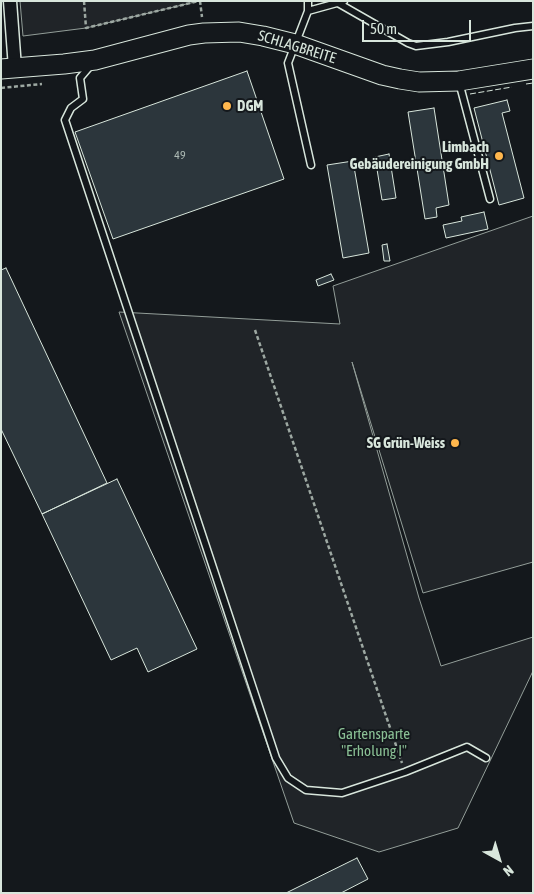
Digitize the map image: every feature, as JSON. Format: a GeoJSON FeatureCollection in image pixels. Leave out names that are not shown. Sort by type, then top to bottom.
{"type":"FeatureCollection","features":[{"type":"Feature","properties":{"kind":"street"},"geometry":{"type":"LineString","coordinates":[[8,69],[10,1]]}},
{"type":"Feature","properties":{"kind":"street","name":"SCHLAGBREITE"},"geometry":{"type":"LineString","coordinates":[[8,69],[95,60],[169,40],[204,33],[251,33],[295,44],[382,75],[419,82],[459,81],[533,70]]}},
{"type":"Feature","properties":{"kind":"lane"},"geometry":{"type":"LineString","coordinates":[[308,1],[308,11],[288,64],[310,165]]}},
{"type":"Feature","properties":{"kind":"lane"},"geometry":{"type":"LineString","coordinates":[[308,11],[341,2],[416,46],[533,26]]}},
{"type":"Feature","properties":{"kind":"lane"},"geometry":{"type":"LineString","coordinates":[[95,60],[80,78],[83,99],[71,108],[65,120],[276,758],[288,778],[306,790],[342,793],[405,772],[467,748],[486,758]]}},
{"type":"Feature","properties":{"kind":"lane"},"geometry":{"type":"LineString","coordinates":[[459,81],[490,199]]}},
{"type":"Feature","properties":{"kind":"path"},"geometry":{"type":"LineString","coordinates":[[84,1],[86,28],[199,1]]}},
{"type":"Feature","properties":{"kind":"path"},"geometry":{"type":"LineString","coordinates":[[255,330],[405,772]]}},
{"type":"Feature","properties":{"kind":"green space"},"geometry":{"type":"Polygon","coordinates":[[[20,1],[199,1],[86,28],[23,36],[20,1]]]}},
{"type":"Feature","properties":{"kind":"green space","name":"Gartensparte \"Erholung I\""},"geometry":{"type":"Polygon","coordinates":[[[533,216],[533,562],[423,593],[352,362],[419,598],[441,666],[533,637],[533,671],[458,828],[379,852],[294,823],[119,312],[340,324],[333,286],[533,216]]]}},
{"type":"Feature","properties":{"kind":"building"},"geometry":{"type":"Polygon","coordinates":[[[247,71],[284,179],[113,239],[75,132],[247,71]]]}},
{"type":"Feature","properties":{"kind":"building","name":"Limbach Gebäudereinigung GmbH"},"geometry":{"type":"Polygon","coordinates":[[[507,100],[510,111],[502,113],[524,198],[499,205],[474,108],[507,100]]]}},
{"type":"Feature","properties":{"kind":"building"},"geometry":{"type":"Polygon","coordinates":[[[434,108],[449,205],[436,208],[437,217],[425,219],[408,112],[434,108]]]}},
{"type":"Feature","properties":{"kind":"building"},"geometry":{"type":"Polygon","coordinates":[[[389,154],[396,198],[382,200],[375,157],[389,154]]]}},
{"type":"Feature","properties":{"kind":"building"},"geometry":{"type":"Polygon","coordinates":[[[353,161],[369,253],[343,258],[327,165],[353,161]]]}},
{"type":"Feature","properties":{"kind":"building"},"geometry":{"type":"Polygon","coordinates":[[[484,212],[488,229],[446,238],[443,225],[462,221],[461,217],[484,212]]]}},
{"type":"Feature","properties":{"kind":"building"},"geometry":{"type":"Polygon","coordinates":[[[387,244],[390,261],[384,261],[382,245],[387,244]]]}},
{"type":"Feature","properties":{"kind":"building"},"geometry":{"type":"Polygon","coordinates":[[[6,268],[107,483],[42,514],[1,429],[1,270],[6,268]]]}},
{"type":"Feature","properties":{"kind":"building"},"geometry":{"type":"Polygon","coordinates":[[[331,274],[334,280],[318,286],[316,280],[331,274]]]}},
{"type":"Feature","properties":{"kind":"building"},"geometry":{"type":"Polygon","coordinates":[[[117,479],[197,649],[148,672],[137,648],[111,660],[42,514],[117,479]]]}},
{"type":"Feature","properties":{"kind":"building"},"geometry":{"type":"Polygon","coordinates":[[[357,858],[368,879],[341,893],[286,893],[357,858]]]}},
{"type":"Feature","properties":{"kind":"fence"},"geometry":{"type":"LineString","coordinates":[[526,84],[533,83]]}},
{"type":"Feature","properties":{"kind":"fence"},"geometry":{"type":"LineString","coordinates":[[470,94],[512,87]]}},
{"type":"Feature","properties":{"kind":"place","name":"DGM"},"geometry":{"type":"Point","coordinates":[227,106]}},
{"type":"Feature","properties":{"kind":"place","name":"Limbach Gebäudereinigung GmbH"},"geometry":{"type":"Point","coordinates":[499,156]}},
{"type":"Feature","properties":{"kind":"place","name":"SG Grün-Weiss"},"geometry":{"type":"Point","coordinates":[455,443]}}]}
